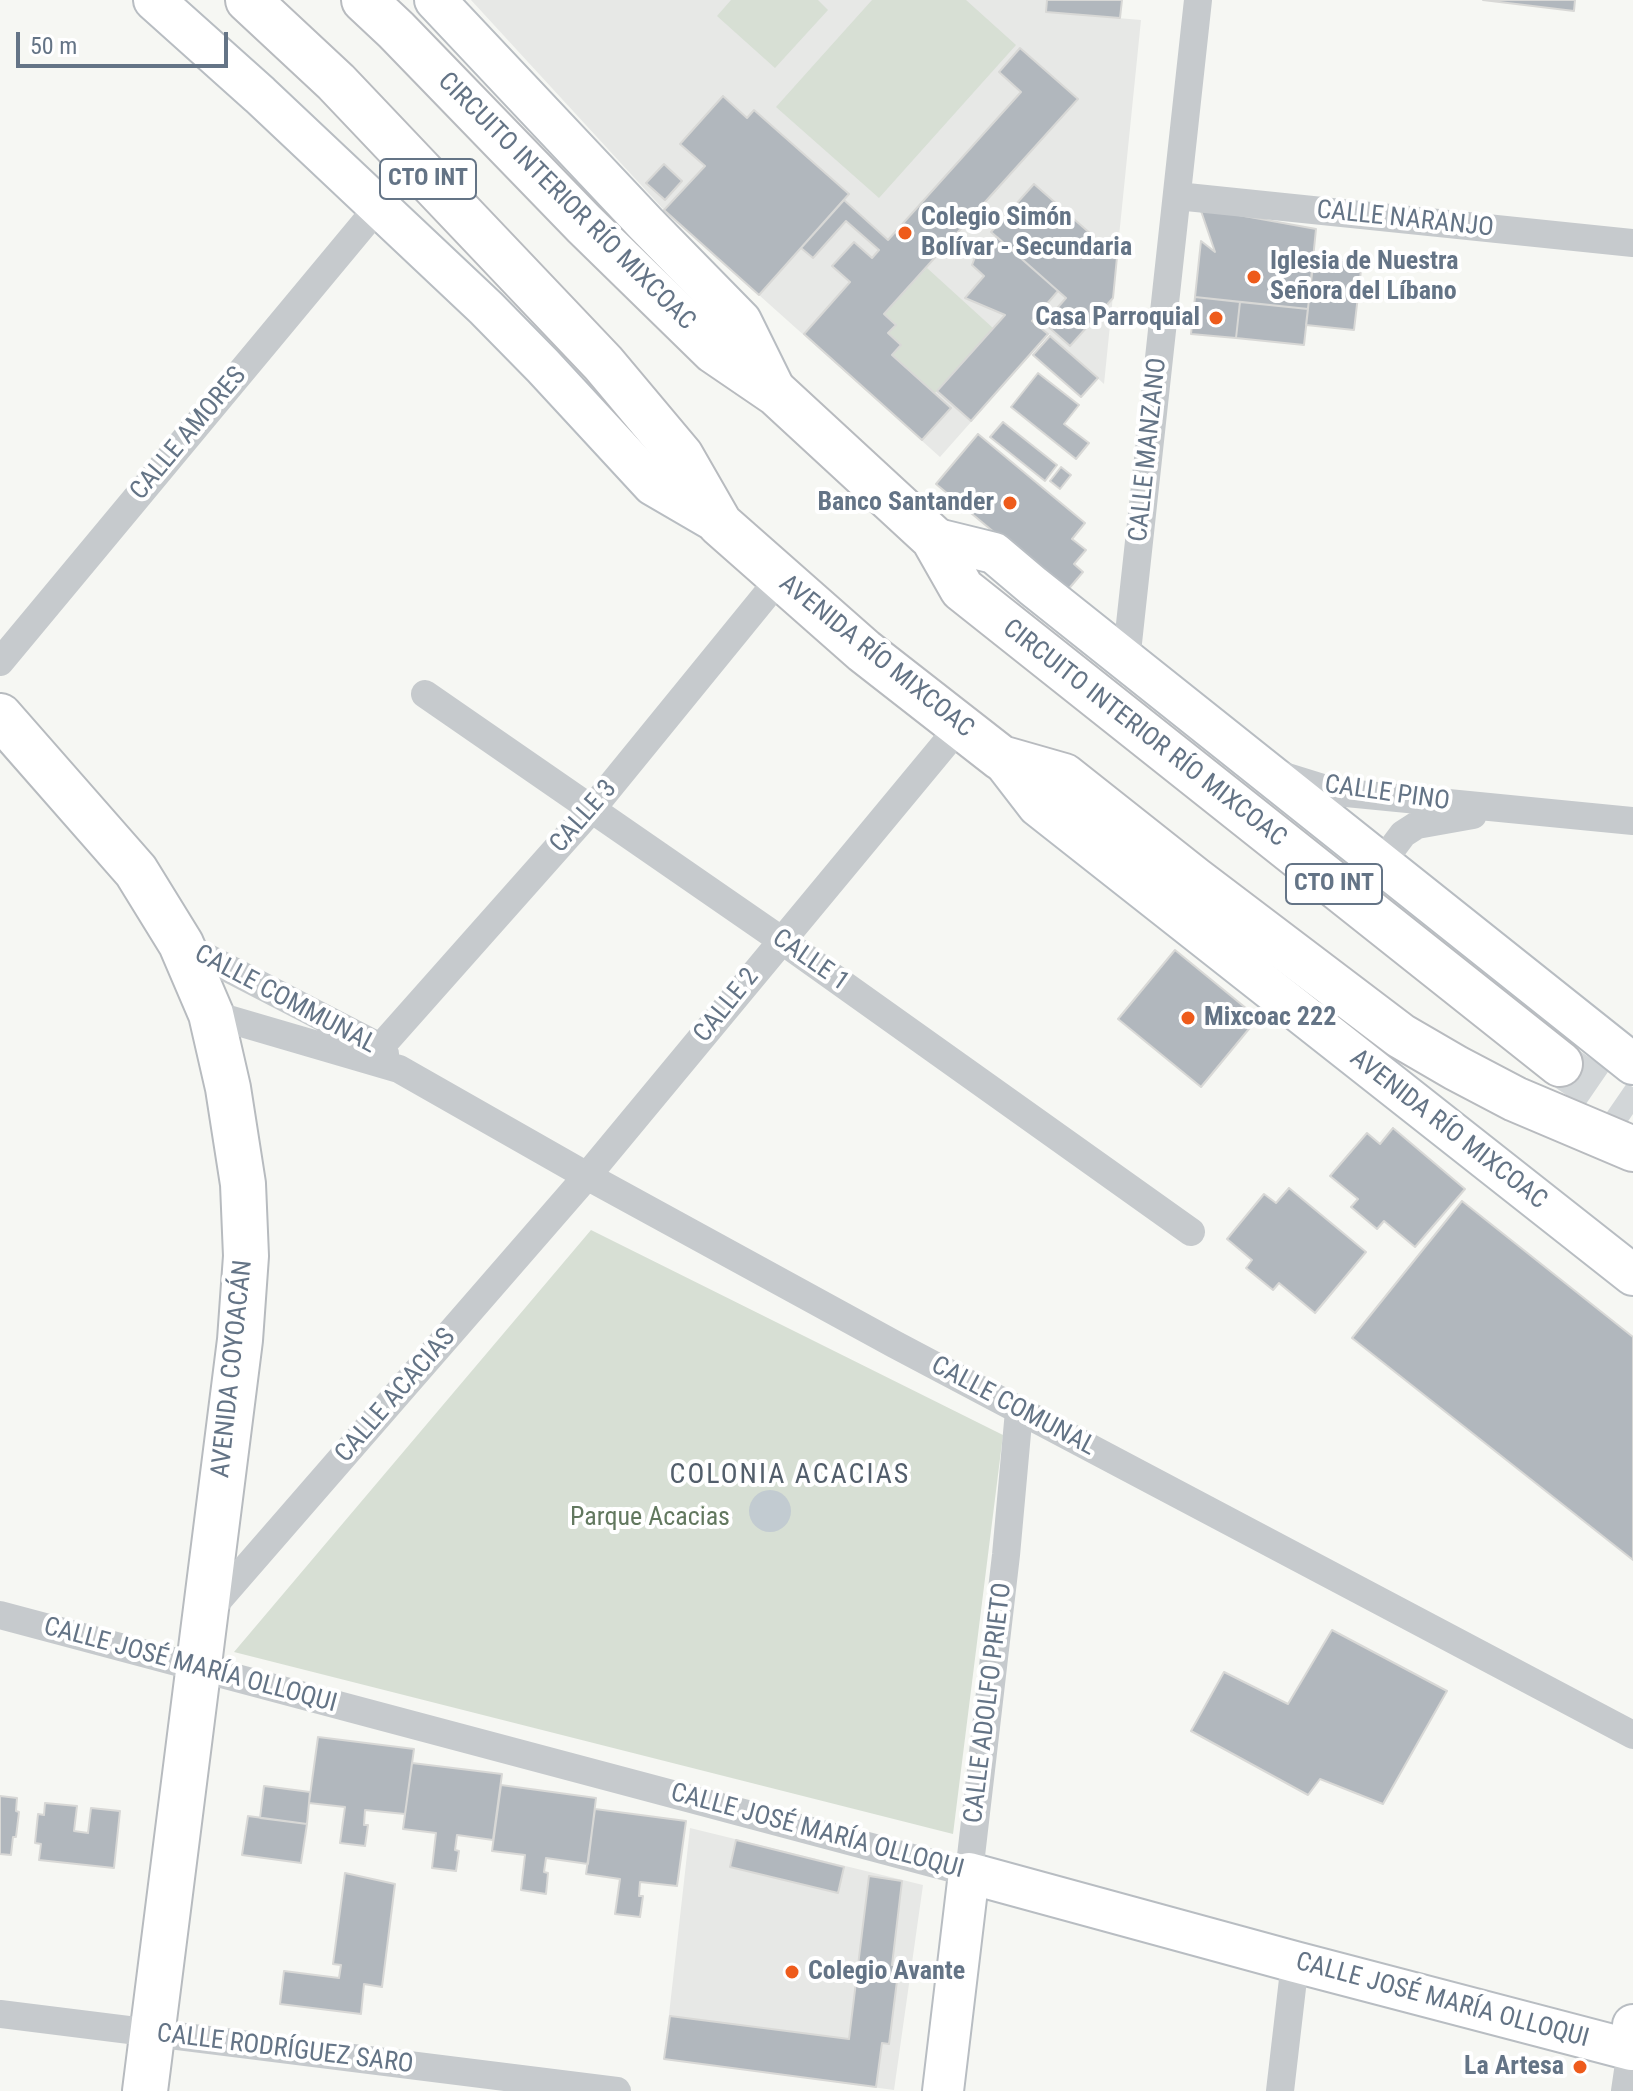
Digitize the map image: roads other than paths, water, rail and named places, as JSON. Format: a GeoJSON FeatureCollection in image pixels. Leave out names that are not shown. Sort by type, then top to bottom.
{"type":"FeatureCollection","features":[{"type":"Feature","properties":{"kind":"main road","name":"AVENIDA RÍO MIXCOAC"},"geometry":{"type":"LineString","coordinates":[[154,0],[379,206],[543,366],[653,485],[720,524],[864,651],[1001,758],[1038,806],[1633,1275]]}},
{"type":"Feature","properties":{"kind":"main road","name":"CTO INT"},"geometry":{"type":"LineString","coordinates":[[248,0],[336,82],[603,363],[681,456],[720,524]]}},
{"type":"Feature","properties":{"kind":"main road","name":"CIRCUITO INTERIOR RÍO MIXCOAC"},"geometry":{"type":"LineString","coordinates":[[364,0],[714,351],[777,394]]}},
{"type":"Feature","properties":{"kind":"main road","name":"CTO INT"},"geometry":{"type":"LineString","coordinates":[[435,0],[741,321],[777,394],[933,538],[994,553],[1633,1064]]}},
{"type":"Feature","properties":{"kind":"main road","name":"CIRCUITO INTERIOR RÍO MIXCOAC"},"geometry":{"type":"LineString","coordinates":[[933,538],[962,589],[1560,1064]]}},
{"type":"Feature","properties":{"kind":"main road","name":"AVENIDA COYOACÁN"},"geometry":{"type":"LineString","coordinates":[[0,716],[136,871],[181,944],[211,1014],[228,1088],[243,1184],[246,1256],[240,1340],[145,2091]]}},
{"type":"Feature","properties":{"kind":"main road","name":"CTO INT"},"geometry":{"type":"LineString","coordinates":[[1001,758],[1064,776],[1401,1036],[1515,1099],[1633,1149]]}},
{"type":"Feature","properties":{"kind":"main road","name":"CALLE JOSÉ MARÍA OLLOQUI"},"geometry":{"type":"LineString","coordinates":[[969,1873],[1295,1962],[1632,2042]]}},
{"type":"Feature","properties":{"kind":"main road","name":"CALLE ADOLFO PRIETO"},"geometry":{"type":"LineString","coordinates":[[943,2091],[969,1873]]}},
{"type":"Feature","properties":{"kind":"street","name":"CALLE MANZANO"},"geometry":{"type":"LineString","coordinates":[[1126,661],[1198,0]]}},
{"type":"Feature","properties":{"kind":"street","name":"CALLE NARANJO"},"geometry":{"type":"LineString","coordinates":[[1177,196],[1633,243]]}},
{"type":"Feature","properties":{"kind":"street","name":"CALLE AMORES"},"geometry":{"type":"LineString","coordinates":[[0,662],[379,206]]}},
{"type":"Feature","properties":{"kind":"street","name":"CALLE 3"},"geometry":{"type":"LineString","coordinates":[[374,1054],[591,810],[780,578]]}},
{"type":"Feature","properties":{"kind":"street","name":"CALLE 1"},"geometry":{"type":"LineString","coordinates":[[425,694],[781,940],[1191,1232]]}},
{"type":"Feature","properties":{"kind":"street","name":"CALLE 2"},"geometry":{"type":"LineString","coordinates":[[587,1176],[960,726]]}},
{"type":"Feature","properties":{"kind":"street","name":"CALLE PINO"},"geometry":{"type":"LineString","coordinates":[[1263,769],[1336,792],[1633,821]]}},
{"type":"Feature","properties":{"kind":"street","name":"CALLE PINO"},"geometry":{"type":"LineString","coordinates":[[1385,867],[1391,850],[1403,834],[1417,825],[1514,809]]}},
{"type":"Feature","properties":{"kind":"street","name":"CALLE COMMUNAL"},"geometry":{"type":"LineString","coordinates":[[181,944],[399,1069]]}},
{"type":"Feature","properties":{"kind":"street"},"geometry":{"type":"LineString","coordinates":[[211,1014],[374,1054]]}},
{"type":"Feature","properties":{"kind":"street","name":"CALLE COMUNAL"},"geometry":{"type":"LineString","coordinates":[[399,1069],[894,1344],[1633,1735]]}},
{"type":"Feature","properties":{"kind":"street","name":"CALLE ACACIAS"},"geometry":{"type":"LineString","coordinates":[[204,1617],[587,1176]]}},
{"type":"Feature","properties":{"kind":"street","name":"CALLE ADOLFO PRIETO"},"geometry":{"type":"LineString","coordinates":[[969,1873],[1006,1555],[1019,1411]]}},
{"type":"Feature","properties":{"kind":"street","name":"CALLE JOSÉ MARÍA OLLOQUI"},"geometry":{"type":"LineString","coordinates":[[0,1615],[969,1873]]}},
{"type":"Feature","properties":{"kind":"street"},"geometry":{"type":"LineString","coordinates":[[1280,2091],[1295,1962]]}},
{"type":"Feature","properties":{"kind":"street","name":"CALLE RODRÍGUEZ SARO"},"geometry":{"type":"LineString","coordinates":[[0,2014],[617,2091]]}},
{"type":"Feature","properties":{"kind":"street"},"geometry":{"type":"LineString","coordinates":[[1625,2091],[1632,2042]]}},
{"type":"Feature","properties":{"kind":"tunnel"},"geometry":{"type":"LineString","coordinates":[[1560,1064],[1633,1114]]}},
{"type":"Feature","properties":{"kind":"place","name":"Colegio Simón Bolívar - Secundaria"},"geometry":{"type":"Point","coordinates":[905,233]}},
{"type":"Feature","properties":{"kind":"place","name":"Iglesia de Nuestra Señora del Líbano"},"geometry":{"type":"Point","coordinates":[1254,277]}},
{"type":"Feature","properties":{"kind":"place","name":"Casa Parroquial"},"geometry":{"type":"Point","coordinates":[1216,318]}},
{"type":"Feature","properties":{"kind":"place","name":"Banco Santander"},"geometry":{"type":"Point","coordinates":[1010,503]}},
{"type":"Feature","properties":{"kind":"place","name":"Mixcoac 222"},"geometry":{"type":"Point","coordinates":[1188,1018]}},
{"type":"Feature","properties":{"kind":"place","name":"Colegio Avante"},"geometry":{"type":"Point","coordinates":[792,1972]}},
{"type":"Feature","properties":{"kind":"place","name":"La Artesa"},"geometry":{"type":"Point","coordinates":[1580,2067]}},
{"type":"Feature","properties":{"kind":"district","name":"COLONIA ACACIAS"},"geometry":{"type":"Point","coordinates":[790,1476]}},
{"type":"Feature","properties":{"kind":"park label","name":"Parque Acacias"},"geometry":{"type":"Point","coordinates":[650,1518]}}]}
